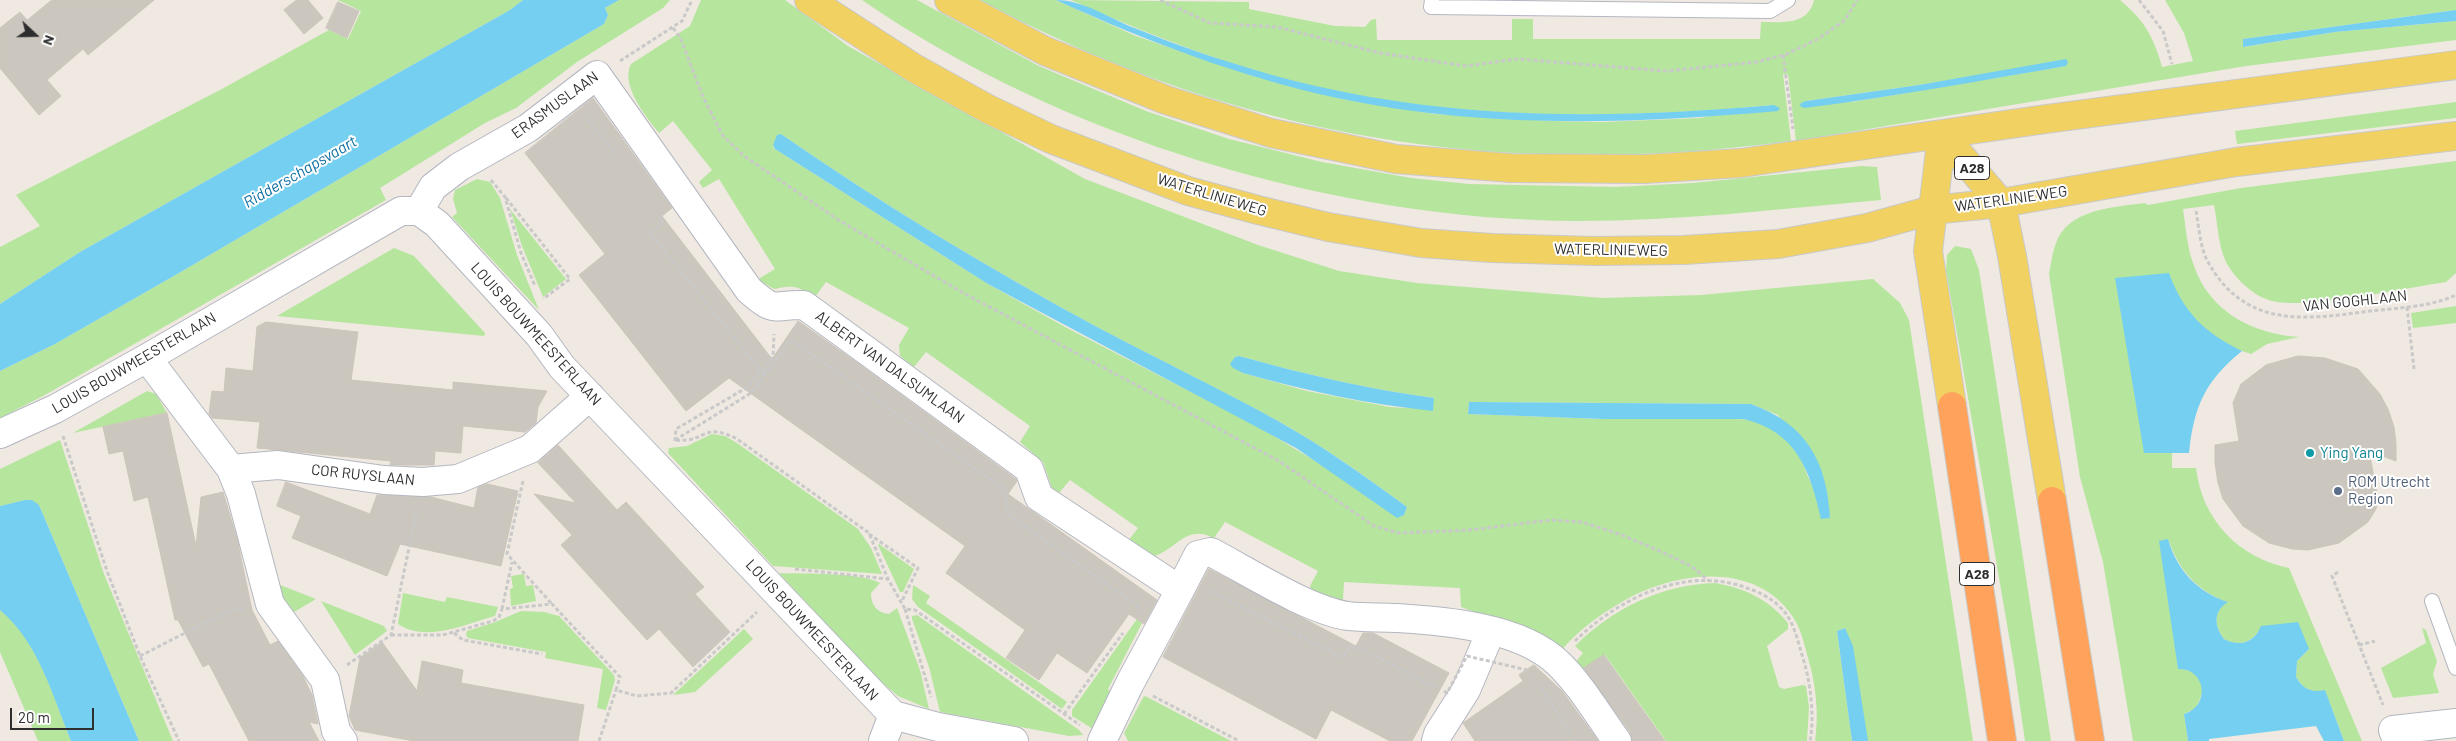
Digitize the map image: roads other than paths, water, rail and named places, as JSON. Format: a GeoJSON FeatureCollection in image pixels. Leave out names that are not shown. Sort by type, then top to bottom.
{"type":"FeatureCollection","features":[{"type":"Feature","properties":{"kind":"highway","name":"A28"},"geometry":{"type":"LineString","coordinates":[[1952,406],[2002,741]]}},
{"type":"Feature","properties":{"kind":"highway","name":"A28"},"geometry":{"type":"LineString","coordinates":[[2052,501],[2090,741]]}},
{"type":"Feature","properties":{"kind":"main road","name":"WATERLINIEWEG"},"geometry":{"type":"LineString","coordinates":[[809,0],[914,68],[988,109],[1051,140],[1188,191],[1328,226],[1421,243],[1492,248],[1684,250],[1778,244],[1867,228],[1932,210],[2001,203],[2236,162],[2456,136]]}},
{"type":"Feature","properties":{"kind":"main road"},"geometry":{"type":"LineString","coordinates":[[949,0],[1045,51],[1166,100],[1271,133],[1396,159],[1511,168],[1644,169],[1741,163],[2456,65]]}},
{"type":"Feature","properties":{"kind":"main road","name":"A28"},"geometry":{"type":"LineString","coordinates":[[1942,134],[1928,251],[1952,406]]}},
{"type":"Feature","properties":{"kind":"main road","name":"A28"},"geometry":{"type":"LineString","coordinates":[[1942,134],[2001,203],[2012,256],[2052,501]]}},
{"type":"Feature","properties":{"kind":"street","name":"ERASMUSLAAN"},"geometry":{"type":"LineString","coordinates":[[419,211],[433,187],[459,167],[528,128],[597,75],[749,290],[764,304],[775,308]]}},
{"type":"Feature","properties":{"kind":"street","name":"LOUIS BOUWMEESTERLAAN"},"geometry":{"type":"LineString","coordinates":[[0,434],[55,409],[147,358],[402,211],[419,211],[437,224],[539,335],[562,367],[893,715]]}},
{"type":"Feature","properties":{"kind":"street","name":"ALBERT VAN DALSUMLAAN"},"geometry":{"type":"LineString","coordinates":[[775,308],[804,305],[1030,469],[1039,496],[1180,590]]}},
{"type":"Feature","properties":{"kind":"street"},"geometry":{"type":"LineString","coordinates":[[147,358],[231,469],[241,494],[270,604],[325,680],[336,731],[343,741]]}},
{"type":"Feature","properties":{"kind":"street","name":"COR RUYSLAAN"},"geometry":{"type":"LineString","coordinates":[[231,469],[278,465],[384,480],[423,482],[458,479],[530,449],[590,396]]}},
{"type":"Feature","properties":{"kind":"street"},"geometry":{"type":"LineString","coordinates":[[1103,741],[1130,683],[1198,555],[1211,552],[1321,609],[1348,616],[1435,621],[1491,630],[1531,644],[1557,661],[1574,680],[1617,741]]}},
{"type":"Feature","properties":{"kind":"street"},"geometry":{"type":"LineString","coordinates":[[1436,741],[1438,734],[1466,690],[1491,630]]}},
{"type":"Feature","properties":{"kind":"street"},"geometry":{"type":"LineString","coordinates":[[883,741],[893,715],[938,727],[1014,741]]}},
{"type":"Feature","properties":{"kind":"street"},"geometry":{"type":"LineString","coordinates":[[2395,736],[2456,723]]}},
{"type":"Feature","properties":{"kind":"lane"},"geometry":{"type":"LineString","coordinates":[[1432,0],[1432,7],[1770,11],[1788,0]]}},
{"type":"Feature","properties":{"kind":"lane"},"geometry":{"type":"LineString","coordinates":[[2432,601],[2456,668]]}},
{"type":"Feature","properties":{"kind":"water","name":"Ridderschapsvaart"},"geometry":{"type":"Polygon","coordinates":[[[523,0],[619,0],[605,8],[608,15],[604,24],[179,273],[55,344],[0,371],[0,304],[80,252],[510,10],[523,0]]]}},
{"type":"Feature","properties":{"kind":"water"},"geometry":{"type":"Polygon","coordinates":[[[1056,0],[1077,3],[1170,42],[1255,70],[1335,90],[1397,101],[1459,109],[1522,113],[1647,113],[1774,105],[1780,108],[1778,111],[1667,119],[1557,121],[1446,115],[1392,108],[1337,98],[1229,69],[1124,30],[1056,0]]]}},
{"type":"Feature","properties":{"kind":"water"},"geometry":{"type":"Polygon","coordinates":[[[2456,10],[2456,21],[2335,32],[2243,47],[2243,39],[2456,10]]]}},
{"type":"Feature","properties":{"kind":"water"},"geometry":{"type":"Polygon","coordinates":[[[2066,59],[2068,62],[2066,66],[1870,99],[1804,108],[1800,106],[1801,103],[1806,101],[1919,85],[2066,59]]]}},
{"type":"Feature","properties":{"kind":"water"},"geometry":{"type":"Polygon","coordinates":[[[781,134],[936,235],[1016,282],[1097,327],[1295,431],[1360,473],[1407,507],[1404,515],[1397,518],[1296,448],[988,284],[775,149],[773,145],[777,135],[781,134]]]}},
{"type":"Feature","properties":{"kind":"water"},"geometry":{"type":"Polygon","coordinates":[[[2169,273],[2181,299],[2197,320],[2217,337],[2242,351],[2229,362],[2210,384],[2194,421],[2189,453],[2144,453],[2115,278],[2169,273]]]}},
{"type":"Feature","properties":{"kind":"water"},"geometry":{"type":"Polygon","coordinates":[[[1239,356],[1336,380],[1434,398],[1433,411],[1337,396],[1243,373],[1233,368],[1230,364],[1235,357],[1239,356]]]}},
{"type":"Feature","properties":{"kind":"water"},"geometry":{"type":"Polygon","coordinates":[[[1469,402],[1751,404],[1770,412],[1786,422],[1810,447],[1824,479],[1830,518],[1821,519],[1812,484],[1798,455],[1788,443],[1776,433],[1761,425],[1743,419],[1603,419],[1468,414],[1469,402]]]}},
{"type":"Feature","properties":{"kind":"water"},"geometry":{"type":"Polygon","coordinates":[[[32,500],[39,505],[139,741],[71,741],[35,654],[25,638],[0,610],[0,506],[32,500]]]}},
{"type":"Feature","properties":{"kind":"water"},"geometry":{"type":"Polygon","coordinates":[[[2168,539],[2177,561],[2190,578],[2207,592],[2228,602],[2220,610],[2217,619],[2218,629],[2224,639],[2236,643],[2246,642],[2255,636],[2261,626],[2298,622],[2309,649],[2297,661],[2296,677],[2308,689],[2316,691],[2325,690],[2344,741],[2324,741],[2316,726],[2209,739],[2209,741],[2188,741],[2184,714],[2193,710],[2198,703],[2202,688],[2195,674],[2187,670],[2178,669],[2159,541],[2168,539]]]}},
{"type":"Feature","properties":{"kind":"water"},"geometry":{"type":"Polygon","coordinates":[[[1845,628],[1853,646],[1868,741],[1852,741],[1837,631],[1845,628]]]}},
{"type":"Feature","properties":{"kind":"place","name":"Ying Yang"},"geometry":{"type":"Point","coordinates":[2310,453]}},
{"type":"Feature","properties":{"kind":"place","name":"ROM Utrecht Region"},"geometry":{"type":"Point","coordinates":[2338,491]}}]}
